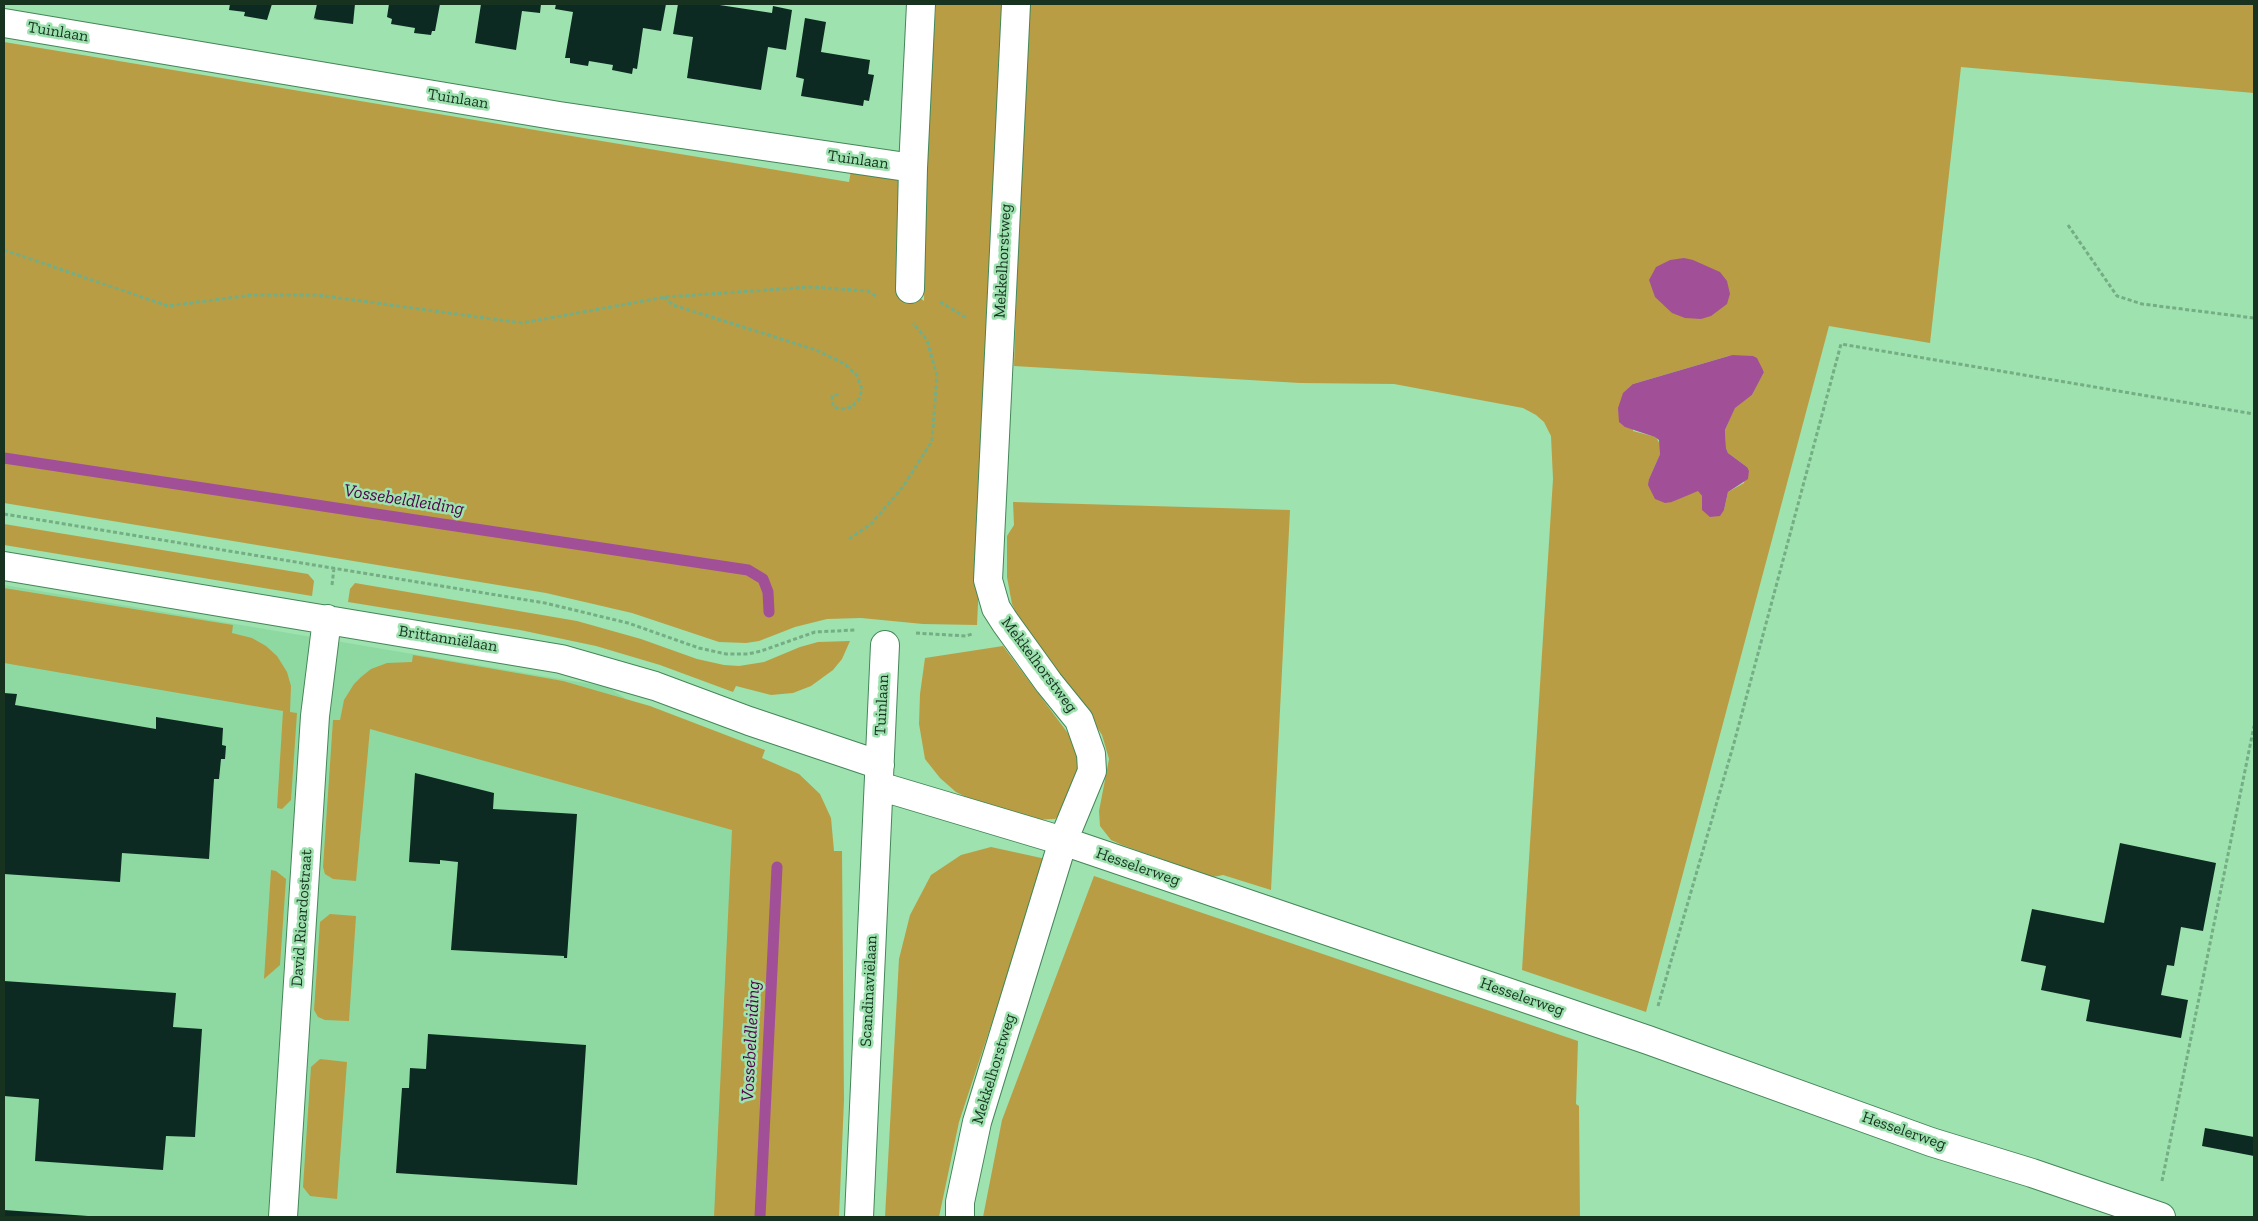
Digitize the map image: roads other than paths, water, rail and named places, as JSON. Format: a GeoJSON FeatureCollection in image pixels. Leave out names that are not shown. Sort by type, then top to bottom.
{"type":"FeatureCollection","features":[{"type":"Feature","properties":{"kind":"street","name":"Tuinlaan"},"geometry":{"type":"LineString","coordinates":[[910,284],[913,168],[921,4]]}},
{"type":"Feature","properties":{"kind":"street","name":"Mekkelhorstweg"},"geometry":{"type":"LineString","coordinates":[[960,1217],[960,1202],[977,1122],[1063,841],[1092,771],[1089,745],[1079,720],[1049,683],[1005,622],[996,608],[988,580],[1016,4]]}},
{"type":"Feature","properties":{"kind":"street","name":"Tuinlaan"},"geometry":{"type":"LineString","coordinates":[[4,23],[559,116],[913,168]]}},
{"type":"Feature","properties":{"kind":"street","name":"Brittanniëlaan"},"geometry":{"type":"LineString","coordinates":[[4,566],[515,650],[613,673],[655,686],[748,721],[879,776]]}},
{"type":"Feature","properties":{"kind":"street","name":"David Ricardostraat"},"geometry":{"type":"LineString","coordinates":[[283,1217],[315,716],[327,619]]}},
{"type":"Feature","properties":{"kind":"street","name":"Tuinlaan"},"geometry":{"type":"LineString","coordinates":[[875,638],[879,776]]}},
{"type":"Feature","properties":{"kind":"street","name":"Hesselerweg"},"geometry":{"type":"LineString","coordinates":[[879,776],[1063,841],[1648,1040],[1932,1142],[2032,1173],[2158,1216]]}},
{"type":"Feature","properties":{"kind":"street","name":"Scandinaviëlaan"},"geometry":{"type":"LineString","coordinates":[[859,1217],[879,776]]}},
{"type":"Feature","properties":{"kind":"waterway","name":"Vossebeldleiding"},"geometry":{"type":"LineString","coordinates":[[4,458],[748,570],[763,579],[768,592],[769,612]]}},
{"type":"Feature","properties":{"kind":"waterway","name":"Vossebeldleiding"},"geometry":{"type":"LineString","coordinates":[[760,1217],[777,867]]}}]}
